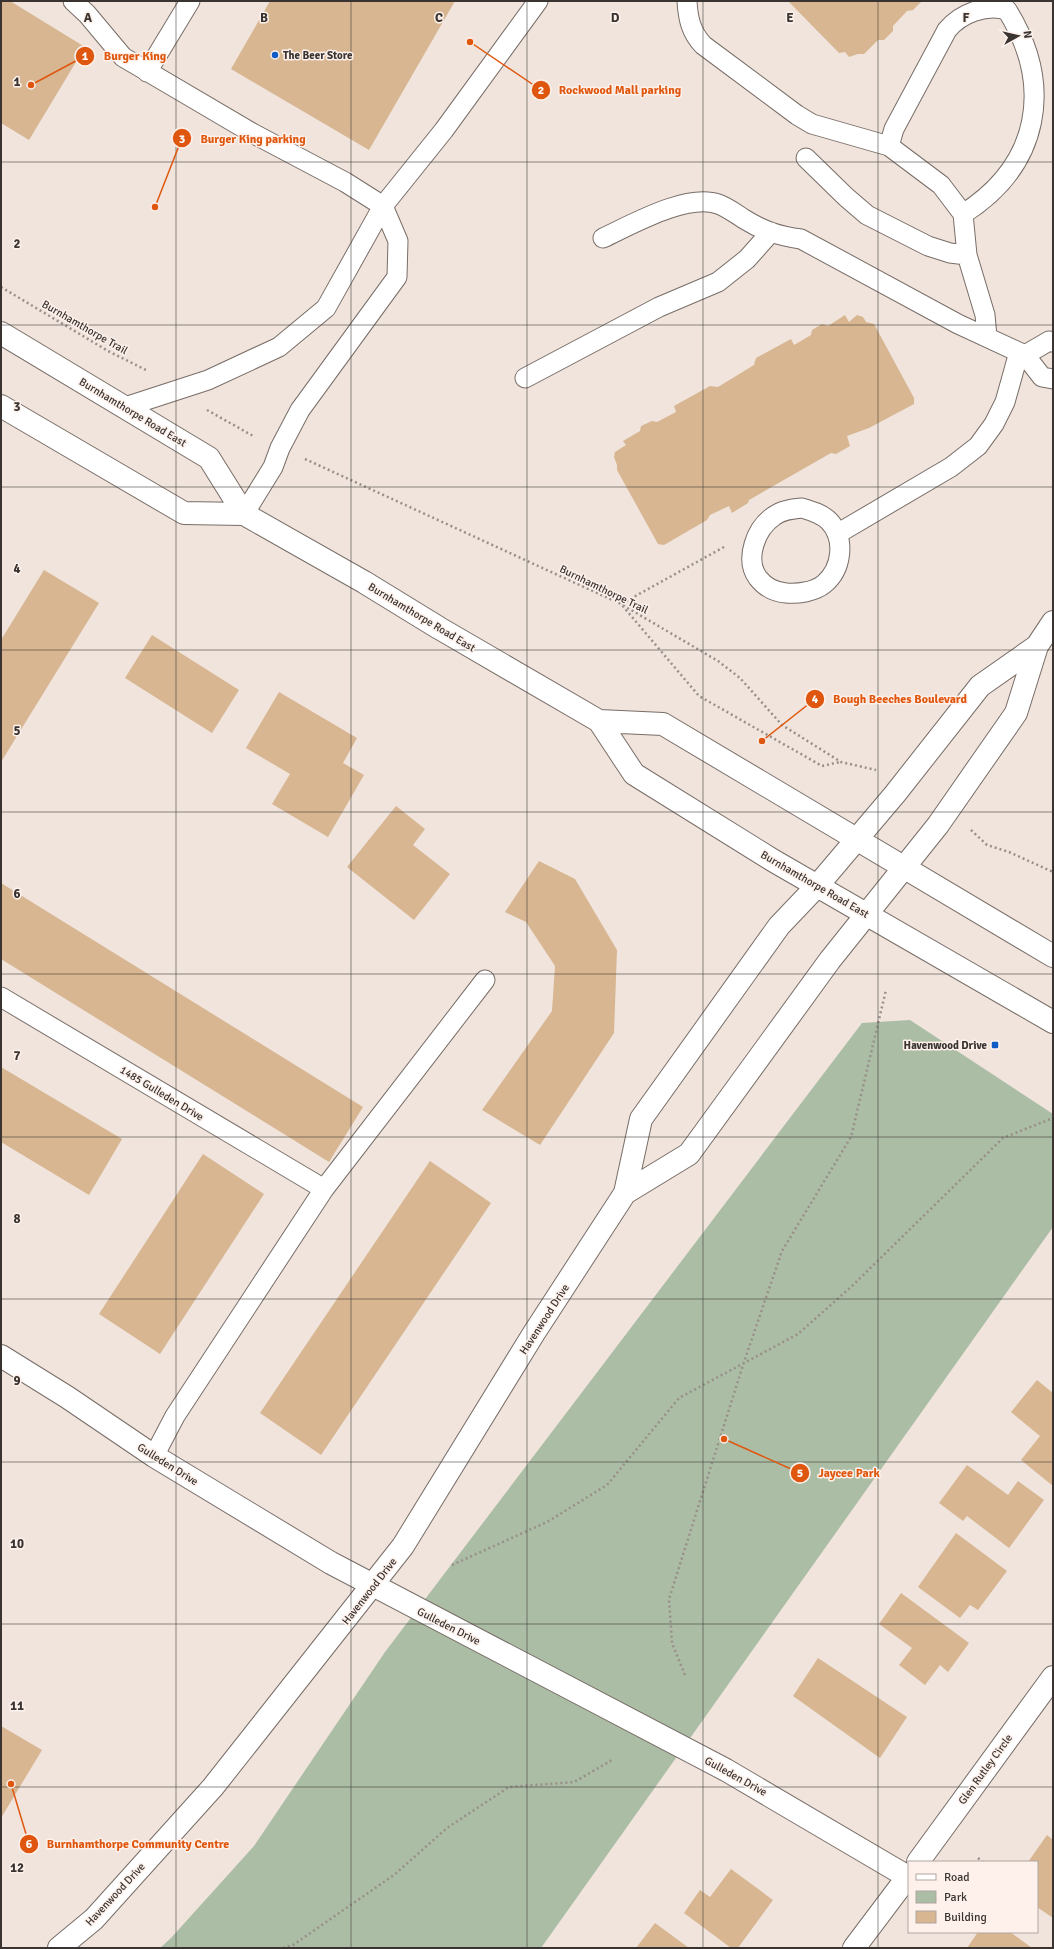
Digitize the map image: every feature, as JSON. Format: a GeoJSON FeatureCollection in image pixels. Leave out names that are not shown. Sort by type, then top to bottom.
{"type":"FeatureCollection","features":[{"type":"Feature","properties":{"kind":"street","name":"Burnhamthorpe Road East"},"geometry":{"type":"LineString","coordinates":[[1,333],[209,458],[244,514],[364,582],[451,636],[599,721],[634,774],[774,861],[818,885],[1053,1022]]}},
{"type":"Feature","properties":{"kind":"street","name":"Burnhamthorpe Road East"},"geometry":{"type":"LineString","coordinates":[[1,406],[184,513],[244,514]]}},
{"type":"Feature","properties":{"kind":"street"},"geometry":{"type":"LineString","coordinates":[[1037,646],[1053,622]]}},
{"type":"Feature","properties":{"kind":"street","name":"Havenwood Drive"},"geometry":{"type":"LineString","coordinates":[[59,1948],[94,1919],[213,1787],[373,1586],[403,1546],[534,1333],[625,1193],[641,1119],[779,926],[818,885],[905,782],[980,686],[1037,646]]}},
{"type":"Feature","properties":{"kind":"street","name":"Havenwood Drive"},"geometry":{"type":"LineString","coordinates":[[625,1193],[689,1154],[830,960],[868,915],[938,825],[1016,714],[1037,646]]}},
{"type":"Feature","properties":{"kind":"street","name":"Burnhamthorpe Road East"},"geometry":{"type":"LineString","coordinates":[[599,721],[663,724],[857,839],[904,869],[1053,956]]}},
{"type":"Feature","properties":{"kind":"street","name":"Gulleden Drive"},"geometry":{"type":"LineString","coordinates":[[1,1356],[67,1396],[154,1456],[331,1563],[726,1770],[908,1869]]}},
{"type":"Feature","properties":{"kind":"street","name":"Glen Rutley Circle"},"geometry":{"type":"LineString","coordinates":[[919,1861],[1053,1677]]}},
{"type":"Feature","properties":{"kind":"street","name":"Glen Rutley Circle"},"geometry":{"type":"LineString","coordinates":[[854,1948],[908,1876]]}},
{"type":"Feature","properties":{"kind":"lane"},"geometry":{"type":"LineString","coordinates":[[73,1],[87,14],[123,57],[254,134],[345,182],[383,206],[398,241],[397,277],[300,410],[280,448],[273,467],[244,514]]}},
{"type":"Feature","properties":{"kind":"lane"},"geometry":{"type":"LineString","coordinates":[[147,72],[190,1]]}},
{"type":"Feature","properties":{"kind":"lane"},"geometry":{"type":"LineString","coordinates":[[125,407],[208,380],[279,347],[326,308],[383,206],[444,130],[538,1]]}},
{"type":"Feature","properties":{"kind":"lane"},"geometry":{"type":"LineString","coordinates":[[687,1],[688,14],[692,30],[703,45],[797,115],[812,124],[889,146],[940,185],[963,214],[967,255],[985,315],[987,338]]}},
{"type":"Feature","properties":{"kind":"lane"},"geometry":{"type":"LineString","coordinates":[[889,146],[894,129],[947,30],[953,23],[972,12],[990,8],[1007,10],[1026,48],[1034,80],[1032,122],[1018,159],[996,189],[963,214]]}},
{"type":"Feature","properties":{"kind":"lane"},"geometry":{"type":"LineString","coordinates":[[806,158],[867,215],[928,246],[950,253],[967,255]]}},
{"type":"Feature","properties":{"kind":"lane"},"geometry":{"type":"LineString","coordinates":[[603,238],[674,207],[697,202],[718,204],[778,236],[801,239],[958,324],[1022,353],[1042,377],[1053,380]]}},
{"type":"Feature","properties":{"kind":"lane"},"geometry":{"type":"LineString","coordinates":[[525,378],[659,307],[718,282],[747,259],[771,232]]}},
{"type":"Feature","properties":{"kind":"lane"},"geometry":{"type":"LineString","coordinates":[[837,534],[951,467],[978,446],[994,424],[1005,402],[1022,353],[1049,341],[1053,342]]}},
{"type":"Feature","properties":{"kind":"lane"},"geometry":{"type":"LineString","coordinates":[[802,508],[817,512],[829,521],[837,534],[840,548],[838,562],[832,575],[823,585],[809,591],[795,594],[778,592],[764,585],[754,572],[752,556],[756,539],[763,526],[774,516],[787,509],[802,508]]}},
{"type":"Feature","properties":{"kind":"lane"},"geometry":{"type":"LineString","coordinates":[[154,1456],[175,1416],[324,1189],[485,980]]}},
{"type":"Feature","properties":{"kind":"lane","name":"1485 Gulleden Drive"},"geometry":{"type":"LineString","coordinates":[[1,997],[324,1189]]}},
{"type":"Feature","properties":{"kind":"path","name":"Burnhamthorpe Trail"},"geometry":{"type":"LineString","coordinates":[[1,287],[108,351],[149,372]]}},
{"type":"Feature","properties":{"kind":"path"},"geometry":{"type":"LineString","coordinates":[[206,409],[257,438]]}},
{"type":"Feature","properties":{"kind":"path","name":"Burnhamthorpe Trail"},"geometry":{"type":"LineString","coordinates":[[306,459],[621,604],[718,661],[740,678],[782,725],[841,762],[880,771]]}},
{"type":"Feature","properties":{"kind":"path"},"geometry":{"type":"LineString","coordinates":[[756,539],[732,542],[621,604],[699,696],[822,766],[841,762]]}},
{"type":"Feature","properties":{"kind":"path"},"geometry":{"type":"LineString","coordinates":[[970,829],[987,845],[1010,852],[1053,872]]}},
{"type":"Feature","properties":{"kind":"path"},"geometry":{"type":"LineString","coordinates":[[685,1675],[672,1643],[668,1599],[744,1362],[782,1251],[851,1137],[886,990]]}},
{"type":"Feature","properties":{"kind":"path"},"geometry":{"type":"LineString","coordinates":[[452,1565],[547,1522],[607,1485],[679,1398],[798,1334],[851,1287],[1003,1138],[1053,1118]]}},
{"type":"Feature","properties":{"kind":"path"},"geometry":{"type":"LineString","coordinates":[[283,1948],[293,1945],[394,1875],[446,1828],[509,1787],[574,1782],[612,1760]]}},
{"type":"Feature","properties":{"kind":"path"},"geometry":{"type":"LineString","coordinates":[[978,1858],[982,1861]]}},
{"type":"Feature","properties":{"kind":"green space"},"geometry":{"type":"Polygon","coordinates":[[[910,1020],[1053,1114],[1053,1227],[541,1948],[160,1948],[171,1938],[254,1846],[385,1652],[862,1023],[910,1020]]]}},
{"type":"Feature","properties":{"kind":"building"},"geometry":{"type":"Polygon","coordinates":[[[1,1],[10,1],[85,47],[29,140],[1,123],[1,1]]]}},
{"type":"Feature","properties":{"kind":"building"},"geometry":{"type":"Polygon","coordinates":[[[270,1],[455,1],[369,150],[231,69],[270,1]]]}},
{"type":"Feature","properties":{"kind":"building"},"geometry":{"type":"Polygon","coordinates":[[[788,1],[922,1],[913,10],[907,11],[893,26],[893,31],[884,40],[878,40],[864,54],[849,57],[845,52],[839,53],[788,1]]]}},
{"type":"Feature","properties":{"kind":"building"},"geometry":{"type":"Polygon","coordinates":[[[845,315],[849,322],[857,315],[863,317],[866,322],[874,324],[914,398],[914,404],[869,428],[847,436],[850,446],[836,454],[831,453],[749,500],[748,503],[732,513],[729,506],[710,515],[707,520],[664,545],[658,544],[617,470],[614,457],[615,452],[626,445],[623,441],[640,431],[641,426],[652,421],[657,422],[676,412],[674,406],[710,386],[718,387],[754,365],[756,358],[791,339],[794,345],[811,335],[812,330],[822,324],[828,326],[845,315]]]}},
{"type":"Feature","properties":{"kind":"building"},"geometry":{"type":"Polygon","coordinates":[[[44,570],[99,603],[1,762],[1,640],[44,570]]]}},
{"type":"Feature","properties":{"kind":"building"},"geometry":{"type":"Polygon","coordinates":[[[152,635],[239,690],[212,733],[125,678],[152,635]]]}},
{"type":"Feature","properties":{"kind":"building"},"geometry":{"type":"Polygon","coordinates":[[[279,692],[357,738],[343,763],[364,775],[328,837],[272,804],[290,774],[246,748],[279,692]]]}},
{"type":"Feature","properties":{"kind":"building"},"geometry":{"type":"Polygon","coordinates":[[[396,806],[425,829],[413,845],[450,874],[414,920],[347,867],[396,806]]]}},
{"type":"Feature","properties":{"kind":"building"},"geometry":{"type":"Polygon","coordinates":[[[539,861],[575,879],[617,950],[614,1033],[540,1145],[482,1110],[552,1011],[555,966],[526,922],[505,912],[539,861]]]}},
{"type":"Feature","properties":{"kind":"building"},"geometry":{"type":"Polygon","coordinates":[[[1,883],[363,1107],[329,1162],[1,959],[1,883]]]}},
{"type":"Feature","properties":{"kind":"building"},"geometry":{"type":"Polygon","coordinates":[[[1,1067],[122,1139],[89,1195],[1,1142],[1,1067]]]}},
{"type":"Feature","properties":{"kind":"building"},"geometry":{"type":"Polygon","coordinates":[[[203,1154],[264,1194],[160,1354],[99,1314],[203,1154]]]}},
{"type":"Feature","properties":{"kind":"building"},"geometry":{"type":"Polygon","coordinates":[[[430,1161],[491,1203],[321,1455],[260,1413],[430,1161]]]}},
{"type":"Feature","properties":{"kind":"building"},"geometry":{"type":"Polygon","coordinates":[[[1037,1380],[1053,1393],[1053,1486],[1021,1460],[1040,1436],[1011,1412],[1037,1380]]]}},
{"type":"Feature","properties":{"kind":"building"},"geometry":{"type":"Polygon","coordinates":[[[967,1465],[1008,1495],[1018,1481],[1044,1500],[1009,1548],[967,1516],[963,1521],[939,1503],[967,1465]]]}},
{"type":"Feature","properties":{"kind":"building"},"geometry":{"type":"Polygon","coordinates":[[[956,1533],[1007,1571],[978,1610],[970,1605],[960,1618],[918,1587],[956,1533]]]}},
{"type":"Feature","properties":{"kind":"building"},"geometry":{"type":"Polygon","coordinates":[[[901,1593],[969,1643],[948,1672],[940,1665],[925,1685],[899,1665],[912,1648],[879,1624],[901,1593]]]}},
{"type":"Feature","properties":{"kind":"building"},"geometry":{"type":"Polygon","coordinates":[[[818,1658],[907,1717],[880,1758],[793,1696],[818,1658]]]}},
{"type":"Feature","properties":{"kind":"building"},"geometry":{"type":"Polygon","coordinates":[[[1,1726],[42,1750],[1,1818],[1,1726]]]}},
{"type":"Feature","properties":{"kind":"building"},"geometry":{"type":"Polygon","coordinates":[[[1047,1835],[1053,1840],[1053,1918],[1038,1908],[1038,1861],[1029,1861],[1047,1835]]]}},
{"type":"Feature","properties":{"kind":"building"},"geometry":{"type":"Polygon","coordinates":[[[731,1869],[773,1900],[738,1948],[731,1948],[684,1913],[700,1890],[710,1897],[731,1869]]]}},
{"type":"Feature","properties":{"kind":"building"},"geometry":{"type":"Polygon","coordinates":[[[655,1923],[689,1948],[636,1948],[655,1923]]]}},
{"type":"Feature","properties":{"kind":"building"},"geometry":{"type":"Polygon","coordinates":[[[977,1933],[1011,1933],[1032,1948],[967,1948],[977,1933]]]}},
{"type":"Feature","properties":{"kind":"place","name":"Rockwood Mall parking"},"geometry":{"type":"Point","coordinates":[470,42]}},
{"type":"Feature","properties":{"kind":"place","name":"The Beer Store"},"geometry":{"type":"Point","coordinates":[275,55]}},
{"type":"Feature","properties":{"kind":"place","name":"Burger King"},"geometry":{"type":"Point","coordinates":[31,85]}},
{"type":"Feature","properties":{"kind":"place","name":"Burger King parking"},"geometry":{"type":"Point","coordinates":[155,207]}},
{"type":"Feature","properties":{"kind":"place","name":"Bough Beeches Boulevard"},"geometry":{"type":"Point","coordinates":[762,741]}},
{"type":"Feature","properties":{"kind":"place","name":"Havenwood Drive"},"geometry":{"type":"Point","coordinates":[995,1045]}},
{"type":"Feature","properties":{"kind":"place","name":"Jaycee Park"},"geometry":{"type":"Point","coordinates":[724,1439]}},
{"type":"Feature","properties":{"kind":"place","name":"Burnhamthorpe Community Centre"},"geometry":{"type":"Point","coordinates":[11,1784]}}]}
